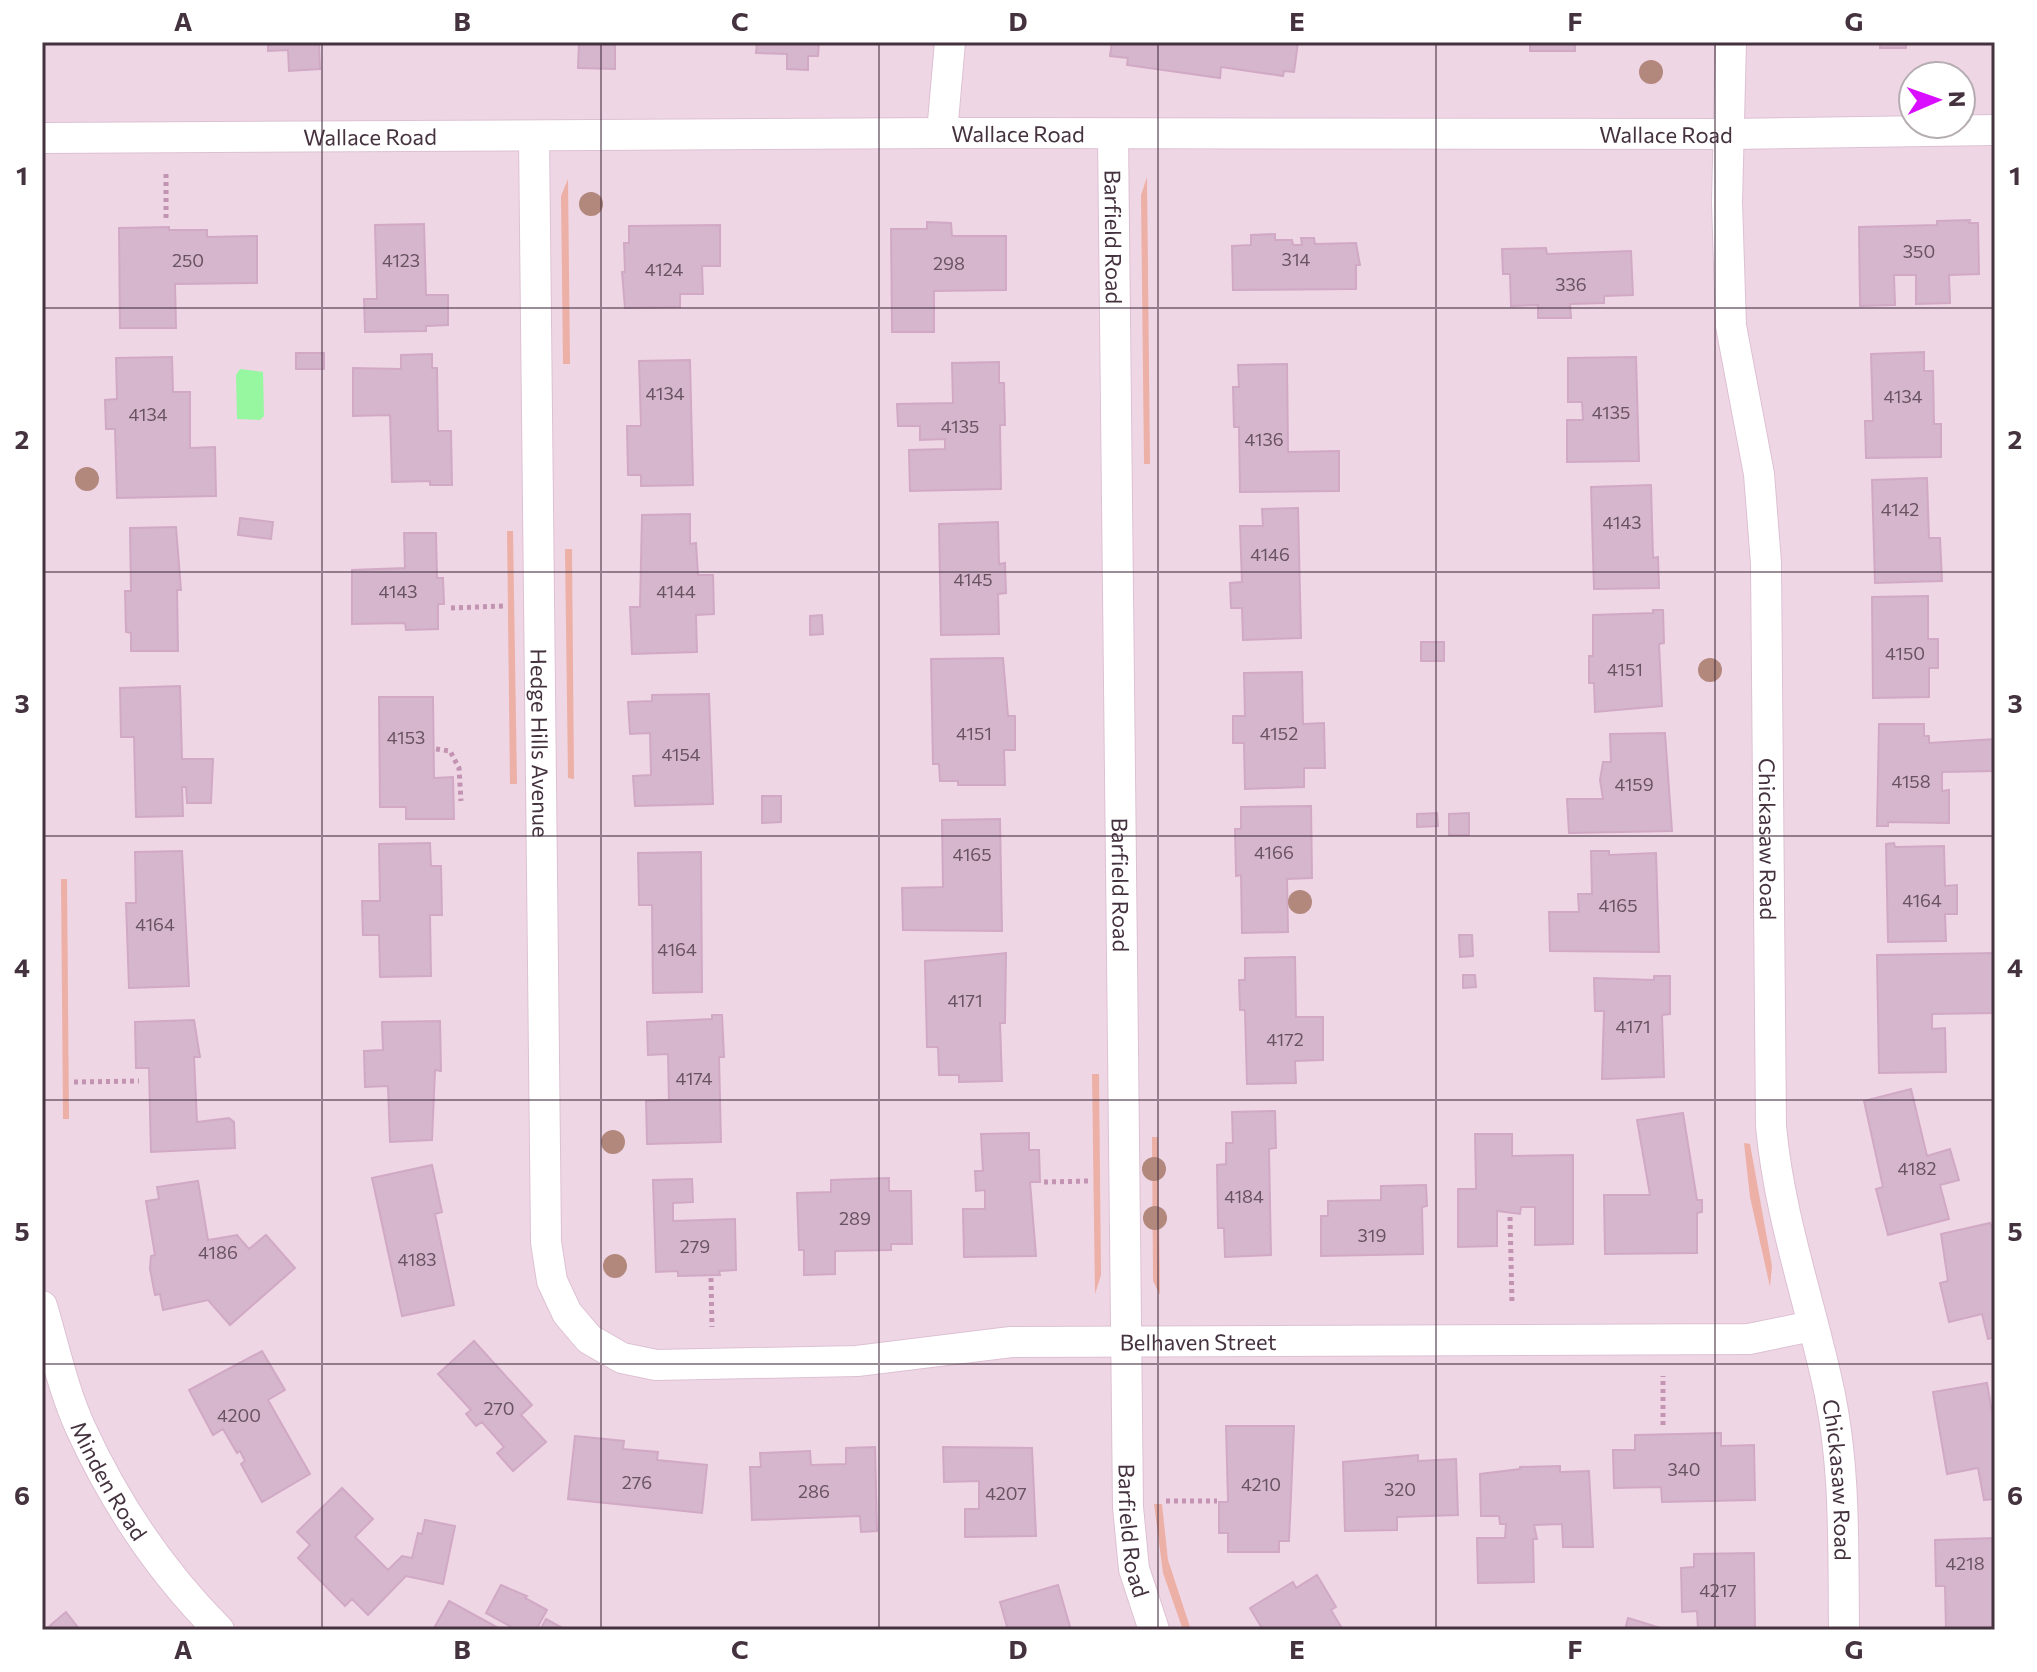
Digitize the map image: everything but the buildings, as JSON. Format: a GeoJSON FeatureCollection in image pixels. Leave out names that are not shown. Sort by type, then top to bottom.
{"type":"FeatureCollection","features":[{"type":"Feature","properties":{"kind":"street"},"geometry":{"type":"LineString","coordinates":[[942,133],[950,42]]}},
{"type":"Feature","properties":{"kind":"street","name":"Chickasaw Road"},"geometry":{"type":"LineString","coordinates":[[1731,42],[1731,326],[1759,474],[1766,563],[1771,1126],[1784,1211],[1827,1381],[1841,1466],[1844,1630]]}},
{"type":"Feature","properties":{"kind":"street","name":"Wallace Road"},"geometry":{"type":"LineString","coordinates":[[42,138],[942,133],[1729,134],[1995,130]]}},
{"type":"Feature","properties":{"kind":"street","name":"Barfield Road"},"geometry":{"type":"LineString","coordinates":[[1113,135],[1129,1537],[1134,1569],[1154,1630]]}},
{"type":"Feature","properties":{"kind":"street","name":"Hedge Hills Avenue"},"geometry":{"type":"LineString","coordinates":[[534,137],[546,1242],[552,1281],[567,1313],[589,1339]]}},
{"type":"Feature","properties":{"kind":"street","name":"Minden Road"},"geometry":{"type":"LineString","coordinates":[[42,1306],[79,1427],[123,1508],[157,1558],[219,1630]]}},
{"type":"Feature","properties":{"kind":"street","name":"Belhaven Street"},"geometry":{"type":"LineString","coordinates":[[589,1339],[622,1358],[668,1365],[857,1361],[983,1344],[1749,1339],[1812,1326]]}},
{"type":"Feature","properties":{"kind":"path"},"geometry":{"type":"LineString","coordinates":[[166,174],[166,220]]}},
{"type":"Feature","properties":{"kind":"path"},"geometry":{"type":"LineString","coordinates":[[451,608],[503,606]]}},
{"type":"Feature","properties":{"kind":"path"},"geometry":{"type":"LineString","coordinates":[[436,749],[450,751],[456,759],[461,801]]}},
{"type":"Feature","properties":{"kind":"path"},"geometry":{"type":"LineString","coordinates":[[74,1082],[139,1081]]}},
{"type":"Feature","properties":{"kind":"path"},"geometry":{"type":"LineString","coordinates":[[1044,1182],[1089,1181]]}},
{"type":"Feature","properties":{"kind":"path"},"geometry":{"type":"LineString","coordinates":[[1510,1217],[1512,1303]]}},
{"type":"Feature","properties":{"kind":"path"},"geometry":{"type":"LineString","coordinates":[[711,1278],[712,1327]]}},
{"type":"Feature","properties":{"kind":"path"},"geometry":{"type":"LineString","coordinates":[[1663,1376],[1663,1425]]}},
{"type":"Feature","properties":{"kind":"path"},"geometry":{"type":"LineString","coordinates":[[1166,1501],[1217,1501]]}},
{"type":"Feature","properties":{"kind":"shaded area"},"geometry":{"type":"Polygon","coordinates":[[[42,42],[1995,42],[1995,1630],[42,1630],[42,42]]]}},
{"type":"Feature","properties":{"kind":"shaded area"},"geometry":{"type":"Polygon","coordinates":[[[1147,177],[1150,464],[1144,464],[1141,195],[1147,177]]]}},
{"type":"Feature","properties":{"kind":"shaded area"},"geometry":{"type":"Polygon","coordinates":[[[568,179],[570,364],[563,364],[561,196],[568,179]]]}},
{"type":"Feature","properties":{"kind":"shaded area"},"geometry":{"type":"Polygon","coordinates":[[[240,369],[263,372],[264,416],[260,420],[237,419],[236,375],[240,369]]]}},
{"type":"Feature","properties":{"kind":"shaded area"},"geometry":{"type":"Polygon","coordinates":[[[507,531],[513,531],[517,784],[510,784],[507,531]]]}},
{"type":"Feature","properties":{"kind":"shaded area"},"geometry":{"type":"Polygon","coordinates":[[[565,549],[572,549],[574,779],[568,778],[565,549]]]}},
{"type":"Feature","properties":{"kind":"shaded area"},"geometry":{"type":"Polygon","coordinates":[[[61,879],[67,879],[69,1119],[63,1119],[61,879]]]}},
{"type":"Feature","properties":{"kind":"shaded area"},"geometry":{"type":"Polygon","coordinates":[[[1092,1074],[1099,1074],[1101,1275],[1095,1294],[1092,1074]]]}},
{"type":"Feature","properties":{"kind":"shaded area"},"geometry":{"type":"Polygon","coordinates":[[[1152,1137],[1158,1137],[1160,1295],[1153,1281],[1152,1137]]]}},
{"type":"Feature","properties":{"kind":"shaded area"},"geometry":{"type":"Polygon","coordinates":[[[1744,1143],[1750,1144],[1772,1266],[1770,1287],[1750,1197],[1744,1143]]]}},
{"type":"Feature","properties":{"kind":"shaded area"},"geometry":{"type":"Polygon","coordinates":[[[1154,1504],[1162,1504],[1168,1560],[1191,1630],[1183,1630],[1163,1573],[1154,1504]]]}}]}
